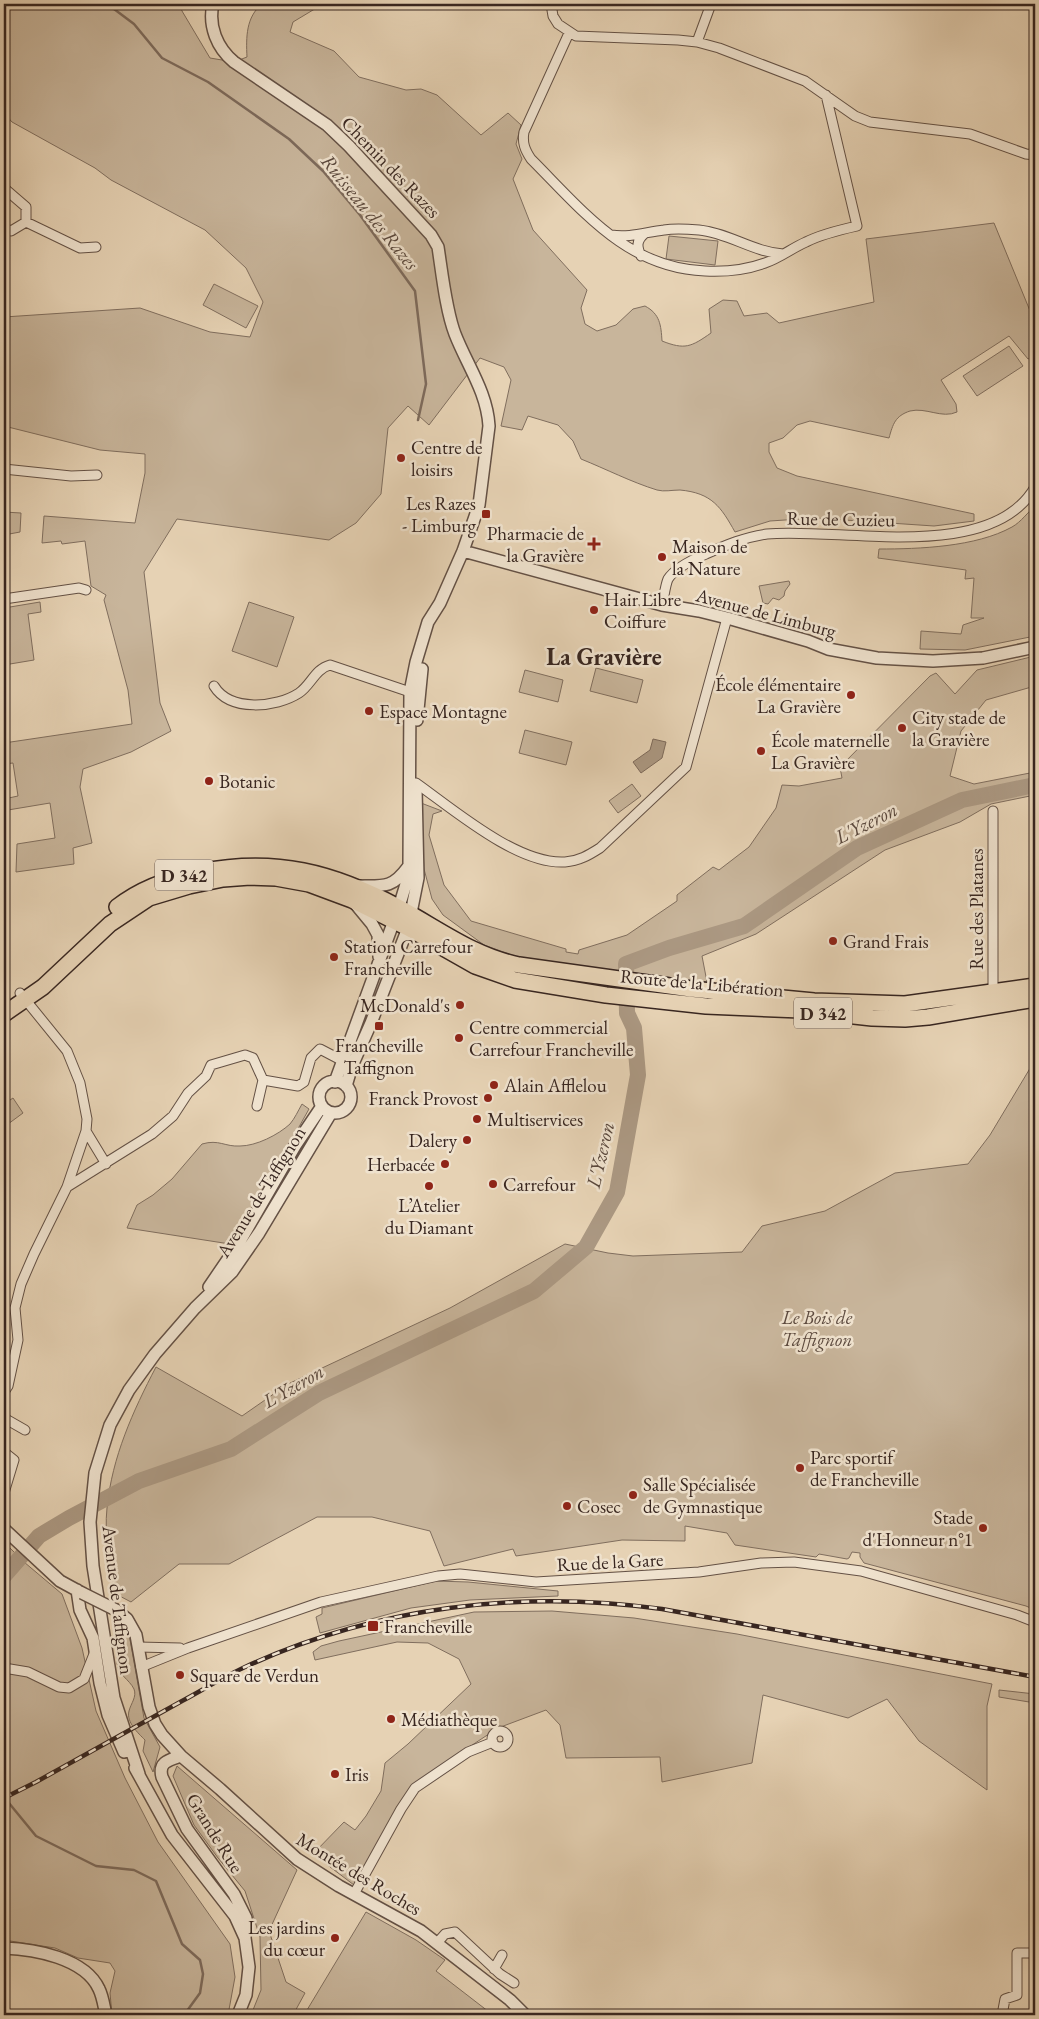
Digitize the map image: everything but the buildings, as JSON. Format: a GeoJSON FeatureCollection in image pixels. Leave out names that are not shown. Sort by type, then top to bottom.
{"type":"FeatureCollection","features":[{"type":"Feature","properties":{"kind":"main road","name":"D 342"},"geometry":{"type":"LineString","coordinates":[[4,1013],[118,906],[146,894],[166,881],[192,873],[231,866],[256,865],[306,871],[403,918]]}},
{"type":"Feature","properties":{"kind":"main road","name":"Route de la Libération"},"geometry":{"type":"LineString","coordinates":[[403,918],[480,954],[501,961],[652,984],[790,999],[905,1004],[995,999],[1035,1000]]}},
{"type":"Feature","properties":{"kind":"main road","name":"Route de la Libération"},"geometry":{"type":"LineString","coordinates":[[403,918],[475,966],[515,980],[606,995],[650,1000],[706,1006],[800,1010],[872,1018],[905,1019],[928,1017],[1035,986]]}},
{"type":"Feature","properties":{"kind":"main road","name":"D 342"},"geometry":{"type":"LineString","coordinates":[[4,1004],[23,996]]}},
{"type":"Feature","properties":{"kind":"street","name":"Chemin des Razes"},"geometry":{"type":"LineString","coordinates":[[213,4],[212,26],[223,53],[327,126],[349,146],[432,235],[438,248],[454,332],[479,384],[488,416],[489,426],[481,497],[474,523],[440,603],[428,622],[416,662],[410,692],[409,865],[403,918]]}},
{"type":"Feature","properties":{"kind":"street"},"geometry":{"type":"LineString","coordinates":[[551,4],[553,16],[558,24],[570,33],[581,36],[697,42],[719,48],[805,81],[855,116],[870,122],[970,134],[1026,154],[1035,154]]}},
{"type":"Feature","properties":{"kind":"street"},"geometry":{"type":"LineString","coordinates":[[697,42],[711,4]]}},
{"type":"Feature","properties":{"kind":"street"},"geometry":{"type":"LineString","coordinates":[[570,33],[524,132],[522,140],[525,151],[608,235],[641,256],[663,264],[694,271],[725,272],[751,267],[784,254],[820,236],[857,226],[826,95]]}},
{"type":"Feature","properties":{"kind":"street"},"geometry":{"type":"LineString","coordinates":[[4,188],[26,207],[26,222]]}},
{"type":"Feature","properties":{"kind":"street"},"geometry":{"type":"LineString","coordinates":[[4,228],[11,231],[26,222]]}},
{"type":"Feature","properties":{"kind":"street"},"geometry":{"type":"LineString","coordinates":[[26,222],[80,248],[96,247]]}},
{"type":"Feature","properties":{"kind":"street"},"geometry":{"type":"LineString","coordinates":[[608,235],[625,237],[666,230],[700,230],[730,238],[767,253],[784,254]]}},
{"type":"Feature","properties":{"kind":"street"},"geometry":{"type":"LineString","coordinates":[[641,256],[637,247],[638,239],[644,234]]}},
{"type":"Feature","properties":{"kind":"street"},"geometry":{"type":"LineString","coordinates":[[751,267],[755,254],[752,248]]}},
{"type":"Feature","properties":{"kind":"street"},"geometry":{"type":"LineString","coordinates":[[4,469],[71,476],[97,475]]}},
{"type":"Feature","properties":{"kind":"street","name":"Rue de Cuzieu"},"geometry":{"type":"LineString","coordinates":[[662,605],[668,580],[677,571],[696,558],[733,541],[765,534],[792,533],[920,538],[974,529],[991,525],[1008,516],[1020,506],[1035,488]]}},
{"type":"Feature","properties":{"kind":"street","name":"Avenue de Limburg"},"geometry":{"type":"LineString","coordinates":[[463,551],[662,605],[727,618],[808,641],[828,649],[905,661],[934,661],[983,658],[1035,647]]}},
{"type":"Feature","properties":{"kind":"street"},"geometry":{"type":"LineString","coordinates":[[4,599],[79,588],[86,590]]}},
{"type":"Feature","properties":{"kind":"street","name":"Chemin des Razes"},"geometry":{"type":"LineString","coordinates":[[403,918],[418,878],[416,729],[421,674],[440,603]]}},
{"type":"Feature","properties":{"kind":"street"},"geometry":{"type":"LineString","coordinates":[[416,784],[515,851],[551,862],[567,862],[584,858],[600,848],[686,767],[727,618]]}},
{"type":"Feature","properties":{"kind":"street"},"geometry":{"type":"LineString","coordinates":[[214,686],[226,698],[246,704],[274,704],[300,692],[323,667],[330,665],[410,692]]}},
{"type":"Feature","properties":{"kind":"street","name":"Chemin des Razes"},"geometry":{"type":"LineString","coordinates":[[410,692],[416,729]]}},
{"type":"Feature","properties":{"kind":"street","name":"Chemin des Razes"},"geometry":{"type":"LineString","coordinates":[[410,748],[416,784]]}},
{"type":"Feature","properties":{"kind":"street","name":"Rue des Platanes"},"geometry":{"type":"LineString","coordinates":[[993,811],[995,999]]}},
{"type":"Feature","properties":{"kind":"street"},"geometry":{"type":"LineString","coordinates":[[379,961],[378,935],[372,924],[360,913],[354,893],[393,883],[399,879],[409,865]]}},
{"type":"Feature","properties":{"kind":"street","name":"Avenue de Taffignon"},"geometry":{"type":"LineString","coordinates":[[326,1109],[319,1097],[322,1088],[326,1084],[335,1082],[379,961],[403,918]]}},
{"type":"Feature","properties":{"kind":"street","name":"Avenue de Taffignon"},"geometry":{"type":"LineString","coordinates":[[326,1109],[343,1110],[349,1104],[350,1095],[346,1086],[352,1066],[372,1023],[403,918]]}},
{"type":"Feature","properties":{"kind":"street"},"geometry":{"type":"LineString","coordinates":[[4,1392],[8,1386],[18,1340],[15,1308],[21,1284],[67,1187],[86,1131],[87,1119],[80,1083],[67,1051],[23,996]]}},
{"type":"Feature","properties":{"kind":"street"},"geometry":{"type":"LineString","coordinates":[[263,1080],[298,1086],[304,1082],[311,1058],[320,1049],[343,1060]]}},
{"type":"Feature","properties":{"kind":"street"},"geometry":{"type":"LineString","coordinates":[[67,1187],[152,1134],[173,1116],[188,1093],[206,1076],[211,1065],[244,1055],[253,1058],[263,1080],[256,1106]]}},
{"type":"Feature","properties":{"kind":"street"},"geometry":{"type":"LineString","coordinates":[[335,1082],[346,1086]]}},
{"type":"Feature","properties":{"kind":"street","name":"Avenue de Taffignon"},"geometry":{"type":"LineString","coordinates":[[139,1774],[114,1698],[93,1566],[90,1522],[95,1473],[110,1425],[129,1390],[155,1354],[196,1308],[239,1243],[295,1146],[326,1109]]}},
{"type":"Feature","properties":{"kind":"street"},"geometry":{"type":"LineString","coordinates":[[86,1131],[106,1164]]}},
{"type":"Feature","properties":{"kind":"street"},"geometry":{"type":"LineString","coordinates":[[4,1418],[25,1430]]}},
{"type":"Feature","properties":{"kind":"street"},"geometry":{"type":"LineString","coordinates":[[4,1452],[14,1460],[4,1492]]}},
{"type":"Feature","properties":{"kind":"street"},"geometry":{"type":"LineString","coordinates":[[4,1530],[60,1581],[116,1610],[127,1619],[134,1630],[150,1712],[158,1729],[180,1756],[165,1762],[161,1772]]}},
{"type":"Feature","properties":{"kind":"street","name":"Rue de la Gare"},"geometry":{"type":"LineString","coordinates":[[141,1667],[188,1648],[321,1602],[438,1576],[476,1574],[523,1582],[699,1572],[778,1562],[814,1564],[861,1571],[1017,1615],[1035,1622]]}},
{"type":"Feature","properties":{"kind":"street","name":"Grande Rue"},"geometry":{"type":"LineString","coordinates":[[80,1591],[80,1610],[94,1638],[94,1654],[108,1715],[124,1752],[139,1774],[172,1835],[235,1916],[245,1938]]}},
{"type":"Feature","properties":{"kind":"street","name":"Rue de la Gare"},"geometry":{"type":"LineString","coordinates":[[138,1647],[188,1648]]}},
{"type":"Feature","properties":{"kind":"street"},"geometry":{"type":"LineString","coordinates":[[4,1668],[28,1672],[59,1687],[69,1688],[84,1679],[94,1654]]}},
{"type":"Feature","properties":{"kind":"street"},"geometry":{"type":"LineString","coordinates":[[84,1679],[100,1683]]}},
{"type":"Feature","properties":{"kind":"street"},"geometry":{"type":"LineString","coordinates":[[354,1894],[401,1809],[416,1788],[468,1752],[493,1742]]}},
{"type":"Feature","properties":{"kind":"street"},"geometry":{"type":"LineString","coordinates":[[161,1772],[162,1759],[168,1743]]}},
{"type":"Feature","properties":{"kind":"street","name":"Montée des Roches"},"geometry":{"type":"LineString","coordinates":[[180,1756],[220,1789],[297,1859],[421,1932],[510,2000],[525,2015]]}},
{"type":"Feature","properties":{"kind":"street","name":"Grande Rue"},"geometry":{"type":"LineString","coordinates":[[161,1772],[187,1829],[234,1894],[246,1918],[245,1938],[250,1967],[246,1995],[238,2015]]}},
{"type":"Feature","properties":{"kind":"street"},"geometry":{"type":"LineString","coordinates":[[437,1943],[445,1934],[455,1932],[494,1969],[514,1983]]}},
{"type":"Feature","properties":{"kind":"street"},"geometry":{"type":"LineString","coordinates":[[4,1948],[43,1953],[77,1966],[99,1988],[106,2015]]}},
{"type":"Feature","properties":{"kind":"street"},"geometry":{"type":"LineString","coordinates":[[1002,2015],[1005,1999],[1017,1995],[1017,1953],[1035,1953]]}},
{"type":"Feature","properties":{"kind":"street"},"geometry":{"type":"LineString","coordinates":[[494,1969],[502,1955]]}},
{"type":"Feature","properties":{"kind":"green space"},"geometry":{"type":"Polygon","coordinates":[[[4,4],[180,4],[182,11],[210,58],[234,62],[247,57],[248,28],[253,15],[262,4],[317,4],[318,7],[293,22],[290,32],[334,51],[359,77],[406,90],[421,89],[437,95],[481,135],[508,113],[521,125],[516,144],[522,159],[513,179],[533,230],[587,290],[581,308],[585,324],[597,331],[616,325],[633,309],[645,306],[659,320],[662,341],[677,346],[688,346],[711,333],[709,309],[723,300],[737,301],[744,316],[767,313],[779,323],[874,302],[866,239],[994,223],[1035,323],[1035,356],[1028,359],[1009,336],[941,380],[956,404],[957,412],[940,414],[922,410],[910,411],[901,415],[895,421],[889,438],[810,421],[797,425],[783,438],[769,443],[769,452],[777,468],[797,476],[974,514],[974,521],[934,526],[815,518],[770,521],[735,532],[720,509],[708,498],[700,494],[680,490],[657,490],[581,459],[573,441],[558,425],[528,416],[522,430],[501,426],[511,380],[504,367],[480,358],[429,425],[408,406],[388,428],[381,494],[356,523],[329,540],[177,519],[144,572],[160,703],[171,731],[131,752],[83,769],[80,787],[92,843],[73,848],[74,864],[16,872],[17,844],[55,838],[50,803],[8,810],[9,859],[6,874],[4,863],[4,799],[18,796],[13,763],[4,764],[4,743],[132,724],[128,690],[104,600],[106,595],[91,586],[85,541],[62,544],[61,541],[42,543],[44,516],[135,523],[145,473],[145,454],[100,450],[4,426],[4,317],[140,308],[210,332],[250,337],[263,302],[246,268],[205,230],[111,180],[95,168],[12,122],[4,113],[4,4]]]}},
{"type":"Feature","properties":{"kind":"green space"},"geometry":{"type":"Polygon","coordinates":[[[669,236],[718,241],[715,265],[666,259],[669,236]]]}},
{"type":"Feature","properties":{"kind":"green space"},"geometry":{"type":"Polygon","coordinates":[[[214,284],[258,306],[246,328],[203,305],[214,284]]]}},
{"type":"Feature","properties":{"kind":"green space"},"geometry":{"type":"Polygon","coordinates":[[[1009,346],[1023,366],[977,396],[963,376],[1009,346]]]}},
{"type":"Feature","properties":{"kind":"green space"},"geometry":{"type":"Polygon","coordinates":[[[1035,506],[1035,636],[965,650],[920,649],[921,631],[961,634],[963,625],[984,618],[971,618],[974,578],[965,579],[966,570],[878,558],[879,549],[947,546],[982,539],[1012,527],[1035,506]]]}},
{"type":"Feature","properties":{"kind":"green space"},"geometry":{"type":"Polygon","coordinates":[[[4,512],[21,513],[20,532],[4,535],[4,512]]]}},
{"type":"Feature","properties":{"kind":"green space"},"geometry":{"type":"Polygon","coordinates":[[[789,581],[790,584],[784,596],[779,600],[773,598],[768,604],[763,603],[759,586],[789,581]]]}},
{"type":"Feature","properties":{"kind":"green space"},"geometry":{"type":"Polygon","coordinates":[[[40,602],[41,612],[28,614],[34,660],[4,665],[4,608],[40,602]]]}},
{"type":"Feature","properties":{"kind":"green space"},"geometry":{"type":"Polygon","coordinates":[[[249,602],[294,617],[277,667],[232,651],[249,602]]]}},
{"type":"Feature","properties":{"kind":"green space"},"geometry":{"type":"Polygon","coordinates":[[[1035,656],[1035,686],[986,700],[961,731],[950,776],[974,784],[1035,772],[1035,795],[991,804],[960,822],[885,850],[756,934],[702,956],[707,982],[523,959],[484,945],[443,915],[432,899],[424,869],[421,803],[442,811],[433,814],[429,835],[444,885],[471,921],[566,949],[566,952],[578,954],[579,950],[627,935],[677,901],[677,895],[713,867],[719,870],[749,847],[776,808],[782,785],[799,786],[842,778],[840,767],[930,676],[936,673],[955,694],[977,670],[1035,656]]]}},
{"type":"Feature","properties":{"kind":"green space"},"geometry":{"type":"Polygon","coordinates":[[[596,668],[643,680],[637,703],[590,691],[596,668]]]}},
{"type":"Feature","properties":{"kind":"green space"},"geometry":{"type":"Polygon","coordinates":[[[525,670],[563,680],[558,702],[519,692],[525,670]]]}},
{"type":"Feature","properties":{"kind":"green space"},"geometry":{"type":"Polygon","coordinates":[[[525,730],[572,742],[566,765],[519,753],[525,730]]]}},
{"type":"Feature","properties":{"kind":"green space"},"geometry":{"type":"Polygon","coordinates":[[[632,784],[641,796],[618,813],[609,801],[632,784]]]}},
{"type":"Feature","properties":{"kind":"green space","name":"Le Bois de Taffignon"},"geometry":{"type":"Polygon","coordinates":[[[1035,1060],[1035,1610],[864,1563],[860,1553],[852,1552],[847,1559],[819,1554],[816,1557],[735,1545],[727,1533],[685,1526],[685,1541],[622,1540],[516,1556],[513,1549],[444,1566],[430,1531],[372,1517],[317,1517],[229,1564],[179,1564],[131,1602],[114,1593],[106,1529],[110,1489],[125,1435],[139,1400],[156,1367],[242,1416],[288,1384],[450,1308],[565,1244],[633,1256],[742,1252],[762,1226],[825,1211],[895,1173],[968,1164],[990,1135],[1035,1060]]]}},
{"type":"Feature","properties":{"kind":"green space"},"geometry":{"type":"Polygon","coordinates":[[[13,1098],[23,1113],[4,1127],[4,1104],[13,1098]]]}},
{"type":"Feature","properties":{"kind":"green space"},"geometry":{"type":"Polygon","coordinates":[[[302,1104],[309,1109],[252,1211],[230,1244],[127,1228],[137,1205],[153,1195],[172,1179],[202,1144],[213,1142],[246,1146],[260,1142],[273,1136],[290,1124],[302,1104]]]}},
{"type":"Feature","properties":{"kind":"green space"},"geometry":{"type":"Polygon","coordinates":[[[4,1548],[10,1548],[62,1594],[82,1648],[96,1711],[125,1778],[158,1842],[230,1944],[235,1977],[228,2015],[112,2015],[110,1993],[115,1971],[110,1963],[78,1958],[55,1948],[4,1940],[4,1548]]]}},
{"type":"Feature","properties":{"kind":"green space"},"geometry":{"type":"Polygon","coordinates":[[[436,1581],[468,1582],[558,1591],[558,1596],[470,1600],[411,1608],[320,1633],[316,1617],[322,1614],[322,1608],[436,1581]]]}},
{"type":"Feature","properties":{"kind":"green space"},"geometry":{"type":"Polygon","coordinates":[[[552,1611],[634,1618],[737,1634],[992,1684],[987,1706],[987,1790],[919,1741],[887,1699],[848,1718],[763,1695],[752,1763],[662,1782],[660,1757],[566,1758],[560,1725],[546,1710],[498,1728],[413,1784],[354,1885],[313,1854],[344,1822],[355,1830],[381,1791],[385,1763],[408,1744],[471,1684],[459,1659],[428,1643],[397,1642],[315,1660],[313,1652],[321,1646],[339,1641],[474,1612],[552,1611]]]}},
{"type":"Feature","properties":{"kind":"green space"},"geometry":{"type":"Polygon","coordinates":[[[120,1623],[129,1634],[144,1718],[160,1747],[153,1772],[143,1751],[145,1740],[133,1727],[129,1719],[129,1711],[135,1692],[122,1674],[117,1663],[118,1652],[124,1635],[120,1623]]]}},
{"type":"Feature","properties":{"kind":"green space"},"geometry":{"type":"Polygon","coordinates":[[[999,1690],[1035,1694],[1035,1703],[999,1697],[999,1690]]]}},
{"type":"Feature","properties":{"kind":"green space"},"geometry":{"type":"Polygon","coordinates":[[[177,1766],[297,1870],[269,1931],[286,1982],[305,1993],[293,2015],[251,2015],[261,1990],[260,1937],[245,1891],[194,1825],[173,1776],[177,1766]]]}},
{"type":"Feature","properties":{"kind":"green space"},"geometry":{"type":"Polygon","coordinates":[[[366,1912],[416,1940],[445,1960],[436,1971],[493,2015],[304,2015],[366,1912]]]}},
{"type":"Feature","properties":{"kind":"shaded area"},"geometry":{"type":"Polygon","coordinates":[[[653,739],[666,742],[662,758],[641,773],[633,762],[650,750],[653,739]]]}},
{"type":"Feature","properties":{"kind":"waterway","name":"Ruisseau des Razes"},"geometry":{"type":"LineString","coordinates":[[102,4],[110,6],[134,24],[162,58],[208,82],[289,139],[323,171],[360,215],[415,291],[426,384],[418,420]]}},
{"type":"Feature","properties":{"kind":"waterway","name":"L'Yzeron"},"geometry":{"type":"LineString","coordinates":[[4,1576],[39,1536],[69,1518],[139,1481],[231,1449],[319,1393],[534,1291],[586,1247],[617,1192],[638,1075],[634,1028],[627,1013],[626,964],[669,948],[744,926],[857,848],[962,800],[1035,785]]}},
{"type":"Feature","properties":{"kind":"waterway"},"geometry":{"type":"LineString","coordinates":[[4,1797],[36,1836],[96,1866],[134,1870],[156,1881],[182,1944],[200,1960],[203,1974],[200,1993],[184,2015]]}},
{"type":"Feature","properties":{"kind":"railway"},"geometry":{"type":"LineString","coordinates":[[4,1798],[221,1679],[294,1646],[345,1630],[397,1617],[449,1608],[502,1603],[556,1601],[609,1603],[662,1609],[1035,1677]]}},
{"type":"Feature","properties":{"kind":"place","name":"Centre de loisirs"},"geometry":{"type":"Point","coordinates":[401,458]}},
{"type":"Feature","properties":{"kind":"place","name":"Les Razes - Limburg"},"geometry":{"type":"Point","coordinates":[486,514]}},
{"type":"Feature","properties":{"kind":"place","name":"Pharmacie de la Gravière"},"geometry":{"type":"Point","coordinates":[594,544]}},
{"type":"Feature","properties":{"kind":"place","name":"Maison de la Nature"},"geometry":{"type":"Point","coordinates":[662,557]}},
{"type":"Feature","properties":{"kind":"place","name":"Hair Libre Coiffure"},"geometry":{"type":"Point","coordinates":[594,610]}},
{"type":"Feature","properties":{"kind":"place","name":"École élémentaire La Gravière"},"geometry":{"type":"Point","coordinates":[851,695]}},
{"type":"Feature","properties":{"kind":"place","name":"Espace Montagne"},"geometry":{"type":"Point","coordinates":[369,711]}},
{"type":"Feature","properties":{"kind":"place","name":"City stade de la Gravière"},"geometry":{"type":"Point","coordinates":[902,728]}},
{"type":"Feature","properties":{"kind":"place","name":"École maternelle La Gravière"},"geometry":{"type":"Point","coordinates":[761,751]}},
{"type":"Feature","properties":{"kind":"place","name":"Botanic"},"geometry":{"type":"Point","coordinates":[209,781]}},
{"type":"Feature","properties":{"kind":"place","name":"Grand Frais"},"geometry":{"type":"Point","coordinates":[833,941]}},
{"type":"Feature","properties":{"kind":"place","name":"Station Carrefour Francheville"},"geometry":{"type":"Point","coordinates":[334,957]}},
{"type":"Feature","properties":{"kind":"place","name":"McDonald's"},"geometry":{"type":"Point","coordinates":[460,1005]}},
{"type":"Feature","properties":{"kind":"place","name":"Francheville Taffignon"},"geometry":{"type":"Point","coordinates":[379,1026]}},
{"type":"Feature","properties":{"kind":"place","name":"Centre commercial Carrefour Francheville"},"geometry":{"type":"Point","coordinates":[459,1038]}},
{"type":"Feature","properties":{"kind":"place","name":"Alain Afflelou"},"geometry":{"type":"Point","coordinates":[494,1085]}},
{"type":"Feature","properties":{"kind":"place","name":"Franck Provost"},"geometry":{"type":"Point","coordinates":[488,1098]}},
{"type":"Feature","properties":{"kind":"place","name":"Multiservices"},"geometry":{"type":"Point","coordinates":[477,1119]}},
{"type":"Feature","properties":{"kind":"place","name":"Dalery"},"geometry":{"type":"Point","coordinates":[467,1140]}},
{"type":"Feature","properties":{"kind":"place","name":"Herbacée"},"geometry":{"type":"Point","coordinates":[445,1164]}},
{"type":"Feature","properties":{"kind":"place","name":"Carrefour"},"geometry":{"type":"Point","coordinates":[493,1184]}},
{"type":"Feature","properties":{"kind":"place","name":"L’Atelier du Diamant"},"geometry":{"type":"Point","coordinates":[429,1186]}},
{"type":"Feature","properties":{"kind":"place","name":"Parc sportif de Francheville"},"geometry":{"type":"Point","coordinates":[800,1468]}},
{"type":"Feature","properties":{"kind":"place","name":"Salle Spécialisée de Gymnastique"},"geometry":{"type":"Point","coordinates":[633,1495]}},
{"type":"Feature","properties":{"kind":"place","name":"Cosec"},"geometry":{"type":"Point","coordinates":[567,1506]}},
{"type":"Feature","properties":{"kind":"place","name":"Stade d'Honneur n°1"},"geometry":{"type":"Point","coordinates":[983,1528]}},
{"type":"Feature","properties":{"kind":"place","name":"Francheville"},"geometry":{"type":"Point","coordinates":[373,1626]}},
{"type":"Feature","properties":{"kind":"place","name":"Square de Verdun"},"geometry":{"type":"Point","coordinates":[180,1675]}},
{"type":"Feature","properties":{"kind":"place","name":"Médiathèque"},"geometry":{"type":"Point","coordinates":[391,1719]}},
{"type":"Feature","properties":{"kind":"place","name":"Iris"},"geometry":{"type":"Point","coordinates":[335,1774]}},
{"type":"Feature","properties":{"kind":"place","name":"Les jardins du cœur"},"geometry":{"type":"Point","coordinates":[335,1938]}},
{"type":"Feature","properties":{"kind":"district","name":"La Gravière"},"geometry":{"type":"Point","coordinates":[604,656]}}]}
